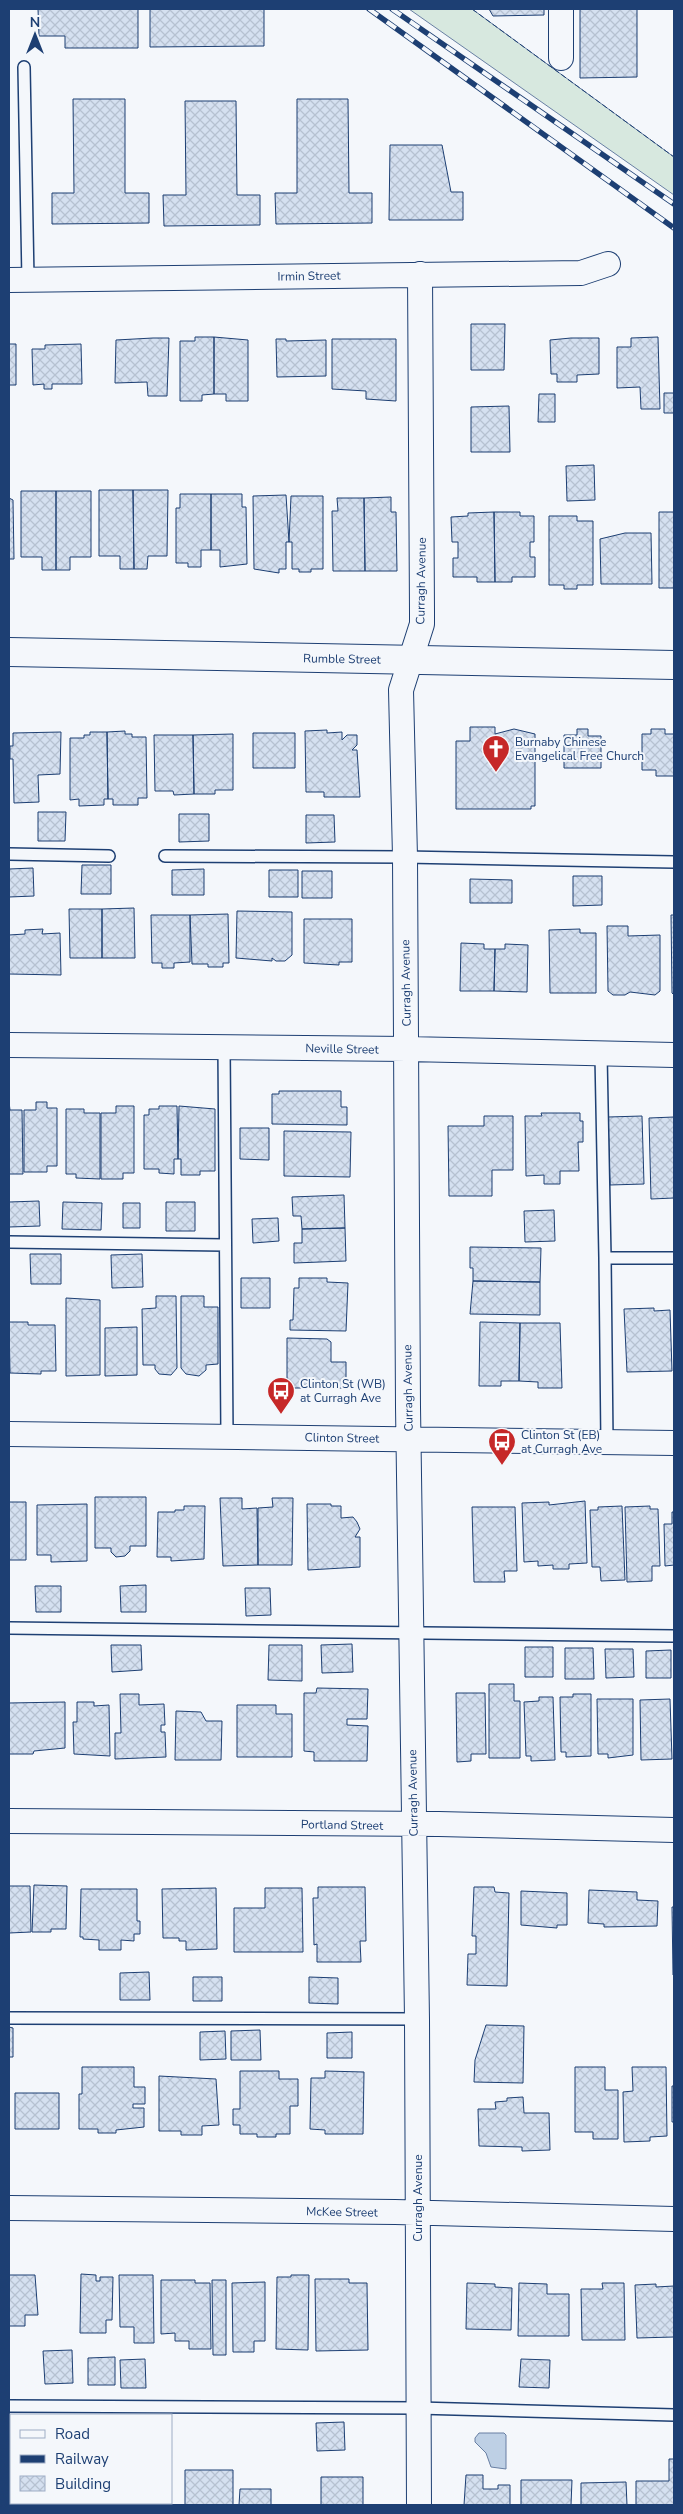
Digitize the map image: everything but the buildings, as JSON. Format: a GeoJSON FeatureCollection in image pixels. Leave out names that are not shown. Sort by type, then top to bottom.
{"type":"FeatureCollection","features":[{"type":"Feature","properties":{"kind":"street"},"geometry":{"type":"LineString","coordinates":[[561,9],[561,58]]}},
{"type":"Feature","properties":{"kind":"street","name":"Irmin Street"},"geometry":{"type":"LineString","coordinates":[[18,280],[581,273],[608,264]]}},
{"type":"Feature","properties":{"kind":"street","name":"Curragh Avenue"},"geometry":{"type":"LineString","coordinates":[[419,2505],[407,1049],[401,690],[422,624],[420,274]]}},
{"type":"Feature","properties":{"kind":"street","name":"Rumble Street"},"geometry":{"type":"LineString","coordinates":[[9,652],[674,665]]}},
{"type":"Feature","properties":{"kind":"street","name":"Neville Street"},"geometry":{"type":"LineString","coordinates":[[9,1045],[407,1049],[674,1055]]}},
{"type":"Feature","properties":{"kind":"street","name":"Clinton Street"},"geometry":{"type":"LineString","coordinates":[[9,1434],[674,1443]]}},
{"type":"Feature","properties":{"kind":"street","name":"Portland Street"},"geometry":{"type":"LineString","coordinates":[[9,1821],[674,1830]]}},
{"type":"Feature","properties":{"kind":"street","name":"McKee Street"},"geometry":{"type":"LineString","coordinates":[[9,2208],[417,2213],[674,2219]]}},
{"type":"Feature","properties":{"kind":"lane"},"geometry":{"type":"LineString","coordinates":[[18,280],[24,67]]}},
{"type":"Feature","properties":{"kind":"lane"},"geometry":{"type":"LineString","coordinates":[[9,854],[109,856]]}},
{"type":"Feature","properties":{"kind":"lane"},"geometry":{"type":"LineString","coordinates":[[164,856],[405,857],[674,862]]}},
{"type":"Feature","properties":{"kind":"lane"},"geometry":{"type":"LineString","coordinates":[[224,1047],[224,1245],[227,1436]]}},
{"type":"Feature","properties":{"kind":"lane"},"geometry":{"type":"LineString","coordinates":[[601,1054],[607,1442]]}},
{"type":"Feature","properties":{"kind":"lane"},"geometry":{"type":"LineString","coordinates":[[9,1242],[224,1245]]}},
{"type":"Feature","properties":{"kind":"lane"},"geometry":{"type":"LineString","coordinates":[[605,1258],[674,1258]]}},
{"type":"Feature","properties":{"kind":"lane"},"geometry":{"type":"LineString","coordinates":[[9,1628],[674,1636]]}},
{"type":"Feature","properties":{"kind":"lane"},"geometry":{"type":"LineString","coordinates":[[9,2018],[416,2019]]}},
{"type":"Feature","properties":{"kind":"lane"},"geometry":{"type":"LineString","coordinates":[[9,2406],[418,2408],[674,2415]]}},
{"type":"Feature","properties":{"kind":"shaded area"},"geometry":{"type":"Polygon","coordinates":[[[409,9],[472,9],[674,157],[674,195],[409,9]]]}},
{"type":"Feature","properties":{"kind":"water"},"geometry":{"type":"Polygon","coordinates":[[[479,2433],[504,2433],[506,2435],[506,2469],[491,2467],[486,2453],[475,2442],[475,2438],[479,2433]]]}},
{"type":"Feature","properties":{"kind":"railway"},"geometry":{"type":"LineString","coordinates":[[369,9],[674,228]]}},
{"type":"Feature","properties":{"kind":"railway"},"geometry":{"type":"LineString","coordinates":[[392,9],[674,204]]}},
{"type":"Feature","properties":{"kind":"fence"},"geometry":{"type":"LineString","coordinates":[[472,9],[674,157]]}},
{"type":"Feature","properties":{"kind":"place","name":"Burnaby Chinese Evangelical Free Church"},"geometry":{"type":"Point","coordinates":[496,773]}},
{"type":"Feature","properties":{"kind":"place","name":"Clinton St (WB) at Curragh Ave"},"geometry":{"type":"Point","coordinates":[281,1415]}},
{"type":"Feature","properties":{"kind":"place","name":"Clinton St (EB) at Curragh Ave"},"geometry":{"type":"Point","coordinates":[502,1466]}}]}
